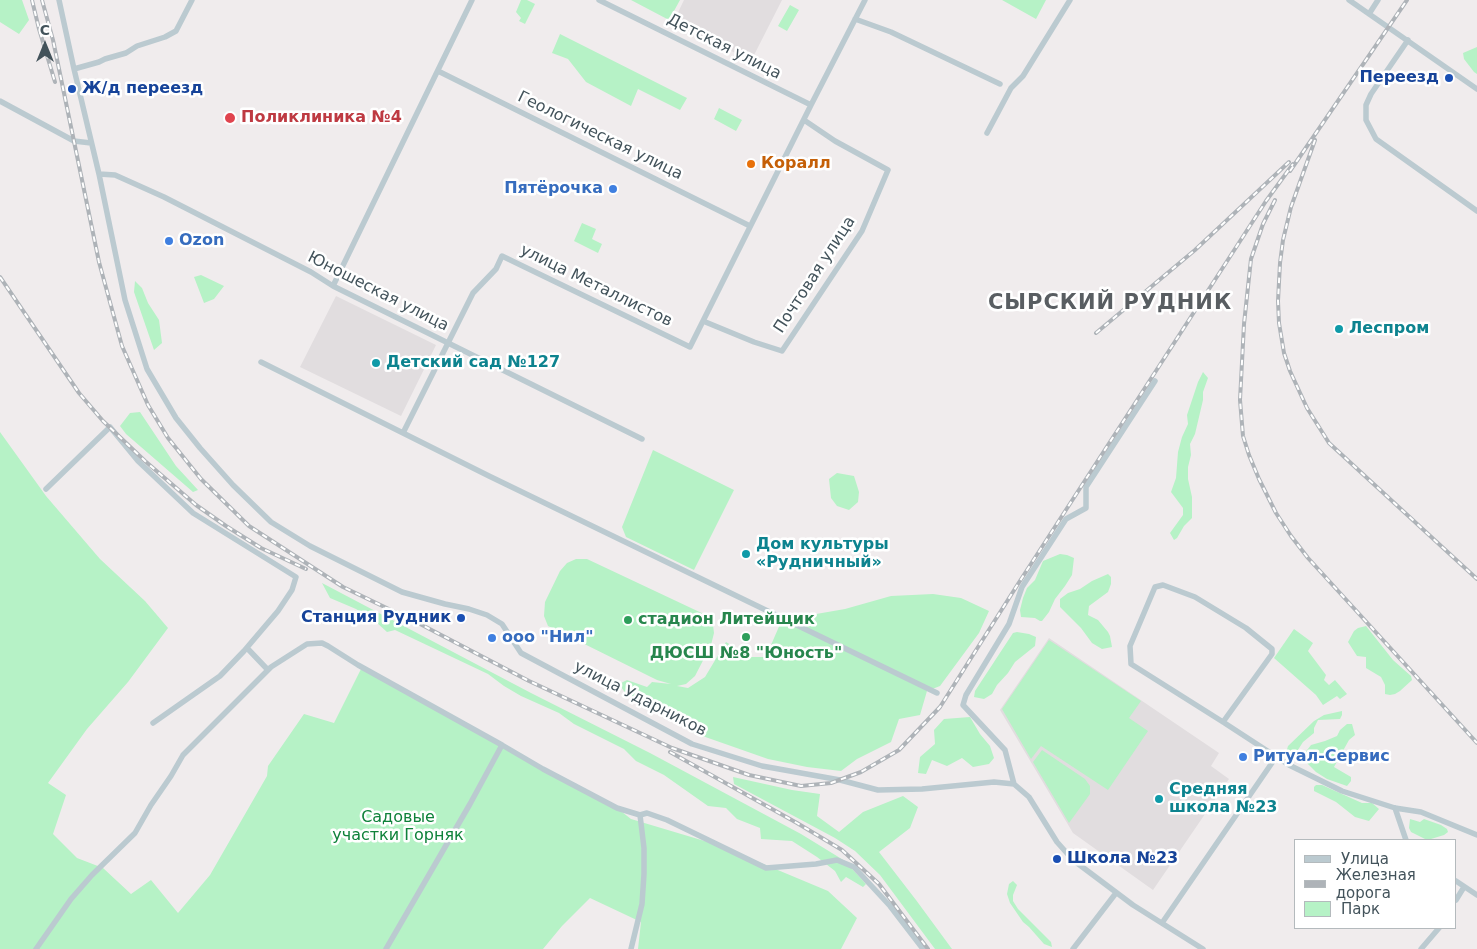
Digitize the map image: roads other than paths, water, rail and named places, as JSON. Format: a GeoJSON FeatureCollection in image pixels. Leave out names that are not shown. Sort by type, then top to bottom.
{"type":"FeatureCollection","features":[{"type":"Feature","properties":{"kind":"street"},"geometry":{"type":"LineString","coordinates":[[59,0],[91,143],[100,174]]}},
{"type":"Feature","properties":{"kind":"street"},"geometry":{"type":"LineString","coordinates":[[74,69],[126,53],[137,46],[165,38],[176,32],[192,0]]}},
{"type":"Feature","properties":{"kind":"street"},"geometry":{"type":"LineString","coordinates":[[333,286],[472,0]]}},
{"type":"Feature","properties":{"kind":"street","name":"Детская улица"},"geometry":{"type":"LineString","coordinates":[[599,0],[811,105]]}},
{"type":"Feature","properties":{"kind":"street"},"geometry":{"type":"LineString","coordinates":[[703,321],[865,0]]}},
{"type":"Feature","properties":{"kind":"street"},"geometry":{"type":"LineString","coordinates":[[987,133],[1010,88],[1023,76],[1070,0]]}},
{"type":"Feature","properties":{"kind":"street"},"geometry":{"type":"LineString","coordinates":[[1349,0],[1477,89]]}},
{"type":"Feature","properties":{"kind":"street"},"geometry":{"type":"LineString","coordinates":[[1368,14],[1378,0]]}},
{"type":"Feature","properties":{"kind":"street"},"geometry":{"type":"LineString","coordinates":[[855,19],[890,32],[1000,84]]}},
{"type":"Feature","properties":{"kind":"street"},"geometry":{"type":"LineString","coordinates":[[1408,40],[1371,94],[1366,105],[1366,120],[1376,139],[1477,212]]}},
{"type":"Feature","properties":{"kind":"street","name":"Геологическая улица"},"geometry":{"type":"LineString","coordinates":[[438,71],[750,226]]}},
{"type":"Feature","properties":{"kind":"street"},"geometry":{"type":"LineString","coordinates":[[0,101],[74,141],[91,143]]}},
{"type":"Feature","properties":{"kind":"street","name":"Почтовая улица"},"geometry":{"type":"LineString","coordinates":[[703,321],[754,342],[782,351],[862,232],[888,170],[835,141],[804,120]]}},
{"type":"Feature","properties":{"kind":"street","name":"Юношеская улица"},"geometry":{"type":"LineString","coordinates":[[100,174],[115,176],[164,197],[311,272],[333,286],[642,439]]}},
{"type":"Feature","properties":{"kind":"street","name":"улица Ударников"},"geometry":{"type":"LineString","coordinates":[[100,174],[125,300],[147,369],[176,418],[200,448],[233,485],[271,522],[310,546],[402,592],[487,615],[502,624],[522,653],[692,744],[762,766],[840,780],[878,790],[922,789],[994,782],[1014,784]]}},
{"type":"Feature","properties":{"kind":"street","name":"улица Металлистов"},"geometry":{"type":"LineString","coordinates":[[448,343],[472,293],[496,269],[502,256],[690,347],[703,321]]}},
{"type":"Feature","properties":{"kind":"street"},"geometry":{"type":"LineString","coordinates":[[403,433],[448,343]]}},
{"type":"Feature","properties":{"kind":"street"},"geometry":{"type":"LineString","coordinates":[[261,362],[489,476],[936,693]]}},
{"type":"Feature","properties":{"kind":"street"},"geometry":{"type":"LineString","coordinates":[[1155,380],[1086,488],[1086,508],[1066,519],[1022,587],[1009,624],[966,695],[963,705],[1005,750],[1014,784],[1028,798],[1057,842],[1073,860],[1116,893],[1203,949]]}},
{"type":"Feature","properties":{"kind":"street"},"geometry":{"type":"LineString","coordinates":[[46,489],[110,427],[138,461],[193,513],[296,577],[292,590],[278,611],[247,648],[220,676],[153,723]]}},
{"type":"Feature","properties":{"kind":"street"},"geometry":{"type":"LineString","coordinates":[[1223,722],[1272,654],[1272,648],[1246,628],[1194,597],[1163,585],[1156,587],[1130,646],[1130,664],[1289,765],[1342,791],[1395,808],[1421,812],[1477,834]]}},
{"type":"Feature","properties":{"kind":"street"},"geometry":{"type":"LineString","coordinates":[[36,949],[71,899],[92,875],[135,833],[151,805],[172,776],[183,755],[268,670],[307,644],[322,644],[543,769],[616,808],[640,815],[647,813],[667,820],[766,868],[816,864],[837,860],[854,867],[890,906],[923,949]]}},
{"type":"Feature","properties":{"kind":"street"},"geometry":{"type":"LineString","coordinates":[[247,648],[268,670]]}},
{"type":"Feature","properties":{"kind":"street"},"geometry":{"type":"LineString","coordinates":[[386,949],[502,745]]}},
{"type":"Feature","properties":{"kind":"street"},"geometry":{"type":"LineString","coordinates":[[1162,923],[1276,757]]}},
{"type":"Feature","properties":{"kind":"street"},"geometry":{"type":"LineString","coordinates":[[1395,808],[1406,839]]}},
{"type":"Feature","properties":{"kind":"street"},"geometry":{"type":"LineString","coordinates":[[631,949],[642,904],[644,848],[640,815]]}},
{"type":"Feature","properties":{"kind":"street"},"geometry":{"type":"LineString","coordinates":[[1457,882],[1477,895]]}},
{"type":"Feature","properties":{"kind":"street"},"geometry":{"type":"LineString","coordinates":[[1457,898],[1464,887]]}},
{"type":"Feature","properties":{"kind":"street"},"geometry":{"type":"LineString","coordinates":[[1073,949],[1116,893]]}},
{"type":"Feature","properties":{"kind":"street"},"geometry":{"type":"LineString","coordinates":[[1421,949],[1437,929]]}},
{"type":"Feature","properties":{"kind":"railway"},"geometry":{"type":"LineString","coordinates":[[32,0],[55,82]]}},
{"type":"Feature","properties":{"kind":"railway"},"geometry":{"type":"LineString","coordinates":[[42,0],[53,40],[99,262],[122,346],[148,405],[168,438],[201,479],[249,526],[343,587],[422,625],[529,681],[672,748],[749,775],[801,786],[831,783],[861,772],[899,750],[940,707],[1266,201],[1293,164]]}},
{"type":"Feature","properties":{"kind":"railway"},"geometry":{"type":"LineString","coordinates":[[1290,171],[1407,0]]}},
{"type":"Feature","properties":{"kind":"railway"},"geometry":{"type":"LineString","coordinates":[[1315,140],[1291,207],[1280,263],[1279,323],[1284,353],[1290,371],[1307,408],[1329,443],[1477,579]]}},
{"type":"Feature","properties":{"kind":"railway"},"geometry":{"type":"LineString","coordinates":[[1096,333],[1195,250],[1289,162]]}},
{"type":"Feature","properties":{"kind":"railway"},"geometry":{"type":"LineString","coordinates":[[1275,200],[1263,224],[1251,259],[1244,324],[1240,400],[1243,436],[1249,455],[1276,513],[1308,558],[1477,743]]}},
{"type":"Feature","properties":{"kind":"railway"},"geometry":{"type":"LineString","coordinates":[[0,277],[79,393],[103,421],[145,461],[196,505],[261,548],[306,569]]}},
{"type":"Feature","properties":{"kind":"railway"},"geometry":{"type":"LineString","coordinates":[[670,752],[842,850],[879,884],[928,949]]}},
{"type":"Feature","properties":{"kind":"place","name":"Переезд"},"geometry":{"type":"Point","coordinates":[1449,78]}},
{"type":"Feature","properties":{"kind":"place","name":"Ж/д переезд"},"geometry":{"type":"Point","coordinates":[72,89]}},
{"type":"Feature","properties":{"kind":"place","name":"Поликлиника №4"},"geometry":{"type":"Point","coordinates":[230,118]}},
{"type":"Feature","properties":{"kind":"place","name":"Коралл"},"geometry":{"type":"Point","coordinates":[751,164]}},
{"type":"Feature","properties":{"kind":"place","name":"Пятёрочка"},"geometry":{"type":"Point","coordinates":[613,189]}},
{"type":"Feature","properties":{"kind":"place","name":"Ozon"},"geometry":{"type":"Point","coordinates":[169,241]}},
{"type":"Feature","properties":{"kind":"place","name":"Леспром"},"geometry":{"type":"Point","coordinates":[1339,329]}},
{"type":"Feature","properties":{"kind":"place","name":"Детский сад №127"},"geometry":{"type":"Point","coordinates":[376,363]}},
{"type":"Feature","properties":{"kind":"place","name":"Дом культуры «Рудничный»"},"geometry":{"type":"Point","coordinates":[746,554]}},
{"type":"Feature","properties":{"kind":"place","name":"Станция Рудник"},"geometry":{"type":"Point","coordinates":[461,618]}},
{"type":"Feature","properties":{"kind":"place","name":"стадион Литейщик"},"geometry":{"type":"Point","coordinates":[628,620]}},
{"type":"Feature","properties":{"kind":"place","name":"ДЮСШ №8 \"Юность\""},"geometry":{"type":"Point","coordinates":[746,637]}},
{"type":"Feature","properties":{"kind":"place","name":"ооо \"Нил\""},"geometry":{"type":"Point","coordinates":[492,638]}},
{"type":"Feature","properties":{"kind":"place","name":"Ритуал-Сервис"},"geometry":{"type":"Point","coordinates":[1243,757]}},
{"type":"Feature","properties":{"kind":"place","name":"Средняя школа №23"},"geometry":{"type":"Point","coordinates":[1159,799]}},
{"type":"Feature","properties":{"kind":"place","name":"Школа №23"},"geometry":{"type":"Point","coordinates":[1057,859]}},
{"type":"Feature","properties":{"kind":"district","name":"СЫРСКИЙ РУДНИК"},"geometry":{"type":"Point","coordinates":[1110,304]}},
{"type":"Feature","properties":{"kind":"park label","name":"Садовые участки Горняк"},"geometry":{"type":"Point","coordinates":[398,827]}}]}
